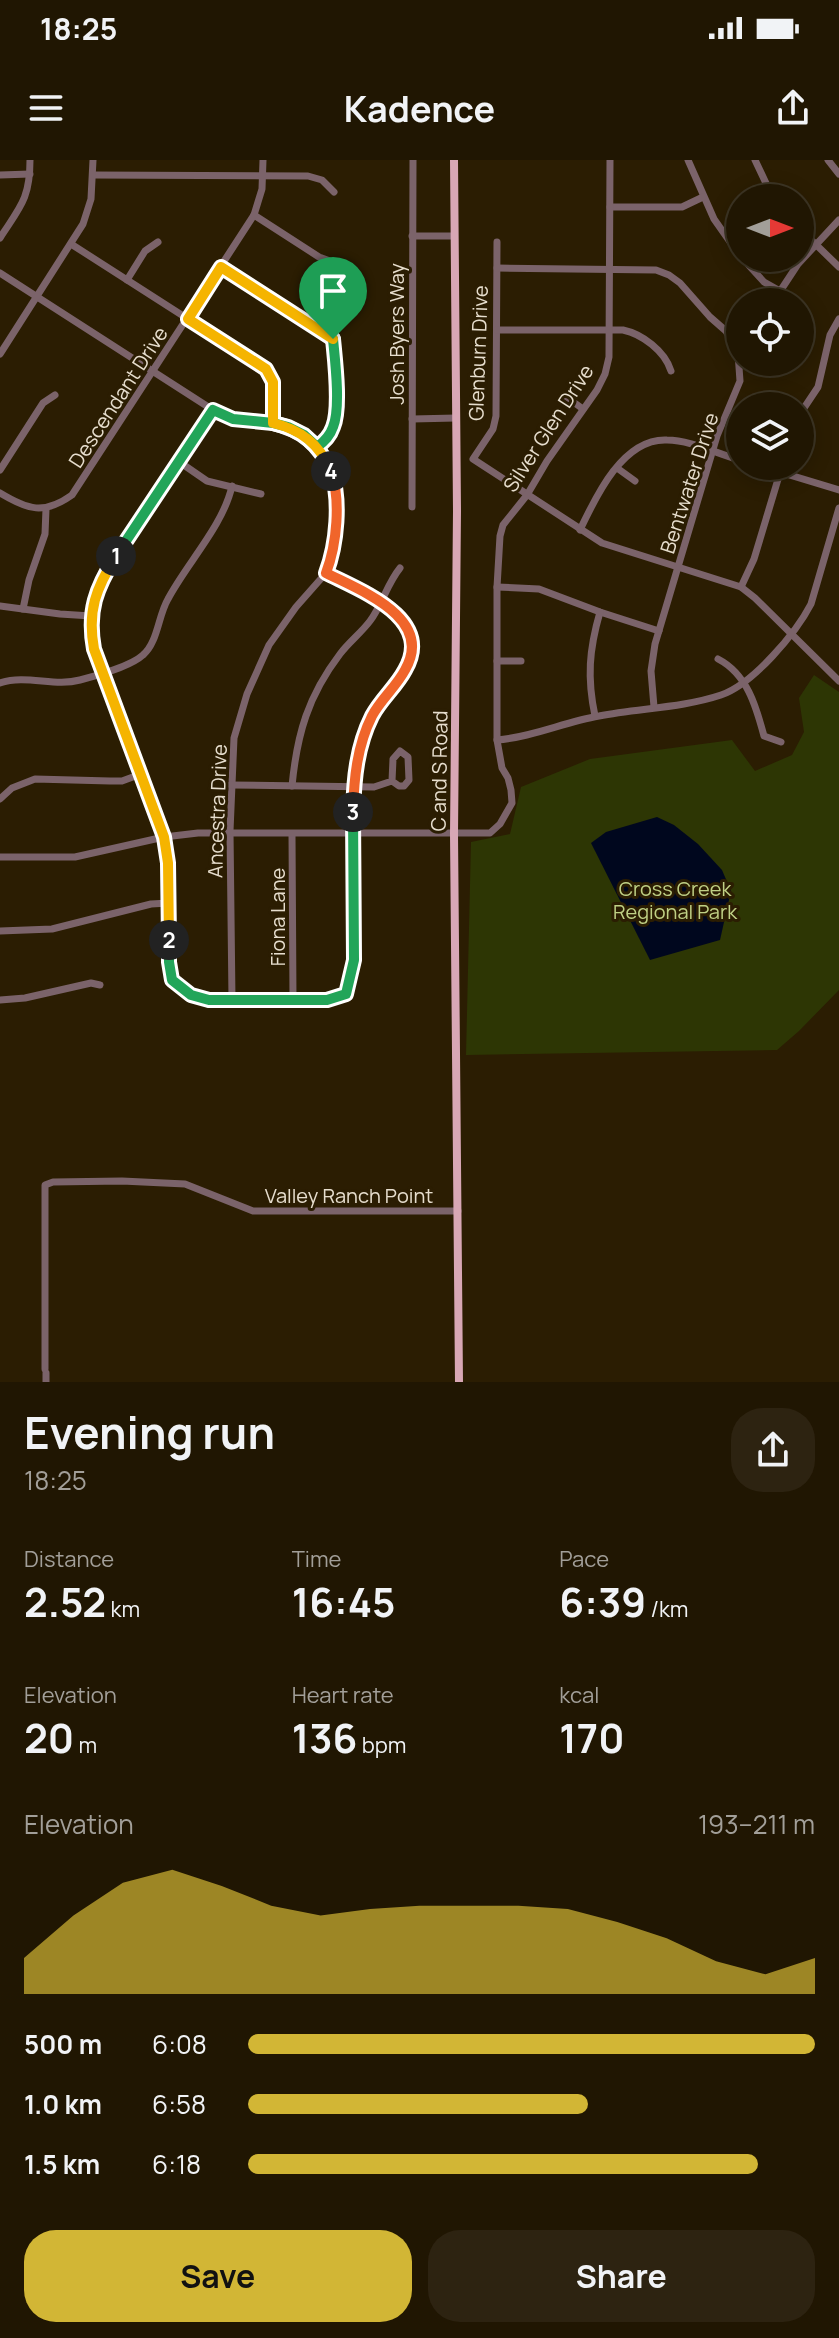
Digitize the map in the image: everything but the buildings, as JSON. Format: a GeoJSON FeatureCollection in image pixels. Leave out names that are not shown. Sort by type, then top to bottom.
{"type":"FeatureCollection","features":[{"type":"Feature","properties":{"kind":"main road","name":"C and S Road"},"geometry":{"type":"LineString","coordinates":[[454,160],[454,834],[459,1382]]}},
{"type":"Feature","properties":{"kind":"street"},"geometry":{"type":"LineString","coordinates":[[0,238],[26,197],[30,160]]}},
{"type":"Feature","properties":{"kind":"street"},"geometry":{"type":"LineString","coordinates":[[0,354],[71,244],[88,212],[93,160]]}},
{"type":"Feature","properties":{"kind":"street","name":"Descendant Drive"},"geometry":{"type":"LineString","coordinates":[[46,509],[72,495],[254,215],[260,203],[263,160]]}},
{"type":"Feature","properties":{"kind":"street","name":"Josh Byers Way"},"geometry":{"type":"LineString","coordinates":[[412,507],[413,160]]}},
{"type":"Feature","properties":{"kind":"street","name":"Silver Glen Drive"},"geometry":{"type":"LineString","coordinates":[[454,834],[490,833],[500,824],[512,803],[497,740],[500,536],[503,525],[527,495],[605,374],[609,357],[610,160]]}},
{"type":"Feature","properties":{"kind":"street"},"geometry":{"type":"LineString","coordinates":[[688,160],[714,219],[726,236]]}},
{"type":"Feature","properties":{"kind":"street"},"geometry":{"type":"LineString","coordinates":[[755,160],[766,184]]}},
{"type":"Feature","properties":{"kind":"street"},"geometry":{"type":"LineString","coordinates":[[828,160],[839,174]]}},
{"type":"Feature","properties":{"kind":"street"},"geometry":{"type":"LineString","coordinates":[[0,175],[30,174]]}},
{"type":"Feature","properties":{"kind":"street"},"geometry":{"type":"LineString","coordinates":[[93,175],[316,177],[334,192]]}},
{"type":"Feature","properties":{"kind":"street"},"geometry":{"type":"LineString","coordinates":[[610,207],[682,207],[703,197]]}},
{"type":"Feature","properties":{"kind":"street"},"geometry":{"type":"LineString","coordinates":[[254,215],[330,261]]}},
{"type":"Feature","properties":{"kind":"street"},"geometry":{"type":"LineString","coordinates":[[782,288],[798,264],[839,220]]}},
{"type":"Feature","properties":{"kind":"street"},"geometry":{"type":"LineString","coordinates":[[412,236],[453,236]]}},
{"type":"Feature","properties":{"kind":"street"},"geometry":{"type":"LineString","coordinates":[[127,280],[145,251],[158,242]]}},
{"type":"Feature","properties":{"kind":"street","name":"Glenburn Drive"},"geometry":{"type":"LineString","coordinates":[[497,242],[496,416],[493,429],[473,459],[527,495]]}},
{"type":"Feature","properties":{"kind":"street"},"geometry":{"type":"LineString","coordinates":[[71,244],[266,369],[273,382],[273,423]]}},
{"type":"Feature","properties":{"kind":"street"},"geometry":{"type":"LineString","coordinates":[[816,245],[839,267]]}},
{"type":"Feature","properties":{"kind":"street"},"geometry":{"type":"LineString","coordinates":[[0,273],[213,410],[233,419],[273,423],[304,435],[317,447],[327,439],[335,420],[336,359],[333,339],[221,267]]}},
{"type":"Feature","properties":{"kind":"street","name":"Bentwater Drive"},"geometry":{"type":"LineString","coordinates":[[497,268],[656,270],[680,283],[726,328]]}},
{"type":"Feature","properties":{"kind":"street"},"geometry":{"type":"LineString","coordinates":[[755,272],[775,288]]}},
{"type":"Feature","properties":{"kind":"street"},"geometry":{"type":"LineString","coordinates":[[814,393],[830,335],[839,319]]}},
{"type":"Feature","properties":{"kind":"street"},"geometry":{"type":"LineString","coordinates":[[497,330],[623,330],[644,338],[669,363],[671,371]]}},
{"type":"Feature","properties":{"kind":"street","name":"Bentwater Drive"},"geometry":{"type":"LineString","coordinates":[[654,707],[651,671],[659,631],[713,452],[740,376]]}},
{"type":"Feature","properties":{"kind":"street"},"geometry":{"type":"LineString","coordinates":[[0,470],[43,403],[55,395]]}},
{"type":"Feature","properties":{"kind":"street"},"geometry":{"type":"LineString","coordinates":[[565,396],[583,409]]}},
{"type":"Feature","properties":{"kind":"street"},"geometry":{"type":"LineString","coordinates":[[213,410],[104,575],[91,616],[94,649],[164,837],[168,863],[172,980],[191,995],[209,1000],[327,1000],[346,994],[354,960],[352,832],[356,763],[363,736],[379,703],[405,671],[412,647],[405,623],[396,612],[326,573]]}},
{"type":"Feature","properties":{"kind":"street"},"geometry":{"type":"LineString","coordinates":[[412,419],[456,418]]}},
{"type":"Feature","properties":{"kind":"street"},"geometry":{"type":"LineString","coordinates":[[580,530],[593,503],[625,457],[636,448],[667,440],[726,456]]}},
{"type":"Feature","properties":{"kind":"street","name":"Ancestra Drive"},"geometry":{"type":"LineString","coordinates":[[232,1000],[230,831],[234,738],[257,667],[278,630],[326,573],[334,551],[336,493],[330,468],[317,447]]}},
{"type":"Feature","properties":{"kind":"street"},"geometry":{"type":"LineString","coordinates":[[178,461],[207,481],[261,494]]}},
{"type":"Feature","properties":{"kind":"street"},"geometry":{"type":"LineString","coordinates":[[617,468],[635,481]]}},
{"type":"Feature","properties":{"kind":"street"},"geometry":{"type":"LineString","coordinates":[[741,587],[754,559],[778,480]]}},
{"type":"Feature","properties":{"kind":"street"},"geometry":{"type":"LineString","coordinates":[[811,480],[839,490]]}},
{"type":"Feature","properties":{"kind":"street"},"geometry":{"type":"LineString","coordinates":[[0,683],[16,679],[77,681],[104,676],[143,655],[150,646],[168,598],[226,505],[232,486]]}},
{"type":"Feature","properties":{"kind":"street"},"geometry":{"type":"LineString","coordinates":[[0,493],[17,504],[46,509],[45,534],[29,580],[23,609]]}},
{"type":"Feature","properties":{"kind":"street"},"geometry":{"type":"LineString","coordinates":[[527,495],[602,543],[741,587],[839,681]]}},
{"type":"Feature","properties":{"kind":"street"},"geometry":{"type":"LineString","coordinates":[[497,740],[537,734],[595,716],[687,704],[724,694],[743,682],[779,649],[811,604],[839,508]]}},
{"type":"Feature","properties":{"kind":"street"},"geometry":{"type":"LineString","coordinates":[[292,786],[298,738],[314,693],[342,651],[369,623],[400,568]]}},
{"type":"Feature","properties":{"kind":"street"},"geometry":{"type":"LineString","coordinates":[[497,587],[539,589],[659,631]]}},
{"type":"Feature","properties":{"kind":"street"},"geometry":{"type":"LineString","coordinates":[[0,606],[91,616]]}},
{"type":"Feature","properties":{"kind":"street"},"geometry":{"type":"LineString","coordinates":[[595,716],[589,671],[592,640],[600,612]]}},
{"type":"Feature","properties":{"kind":"street"},"geometry":{"type":"LineString","coordinates":[[718,659],[731,665],[743,682],[756,704],[764,736],[781,742]]}},
{"type":"Feature","properties":{"kind":"street"},"geometry":{"type":"LineString","coordinates":[[497,661],[521,661]]}},
{"type":"Feature","properties":{"kind":"street"},"geometry":{"type":"LineString","coordinates":[[400,751],[408,757],[409,780],[404,786],[392,781],[393,759],[400,751]]}},
{"type":"Feature","properties":{"kind":"street"},"geometry":{"type":"LineString","coordinates":[[0,799],[12,788],[35,779],[122,781],[141,774]]}},
{"type":"Feature","properties":{"kind":"street"},"geometry":{"type":"LineString","coordinates":[[231,785],[374,787],[392,781]]}},
{"type":"Feature","properties":{"kind":"street"},"geometry":{"type":"LineString","coordinates":[[0,857],[75,857],[164,837],[230,831],[454,834]]}},
{"type":"Feature","properties":{"kind":"street","name":"Fiona Lane"},"geometry":{"type":"LineString","coordinates":[[292,834],[293,1000]]}},
{"type":"Feature","properties":{"kind":"street"},"geometry":{"type":"LineString","coordinates":[[0,931],[52,929],[151,904],[169,903]]}},
{"type":"Feature","properties":{"kind":"street"},"geometry":{"type":"LineString","coordinates":[[0,1000],[25,998],[91,983],[100,985]]}},
{"type":"Feature","properties":{"kind":"street","name":"Valley Ranch Point"},"geometry":{"type":"LineString","coordinates":[[46,1375],[45,1185],[53,1182],[122,1181],[185,1184],[253,1211],[458,1211]]}},
{"type":"Feature","properties":{"kind":"green space","name":"Cross Creek Regional Park"},"geometry":{"type":"Polygon","coordinates":[[[814,675],[839,692],[839,990],[777,1050],[466,1055],[471,842],[510,834],[521,787],[590,759],[732,740],[755,771],[792,755],[804,732],[799,698],[814,675]]]}},
{"type":"Feature","properties":{"kind":"water"},"geometry":{"type":"Polygon","coordinates":[[[657,817],[674,825],[698,844],[722,870],[731,891],[720,940],[650,960],[591,843],[606,832],[657,817]]]}},
{"type":"Feature","properties":{"kind":"route"},"geometry":{"type":"LineString","coordinates":[[333,339],[221,267],[188,319],[266,369],[273,382],[273,423],[288,427],[304,435],[324,457],[334,479],[336,536],[326,573],[396,612],[405,623],[412,647],[405,671],[379,703],[371,719],[356,763],[352,832],[354,960],[346,994],[327,1000],[209,1000],[180,988],[169,972],[168,863],[164,837],[94,649],[91,634],[93,604],[104,575],[213,410],[233,419],[288,427],[304,435],[317,447],[327,439],[335,420],[336,359],[333,339]]}}]}
